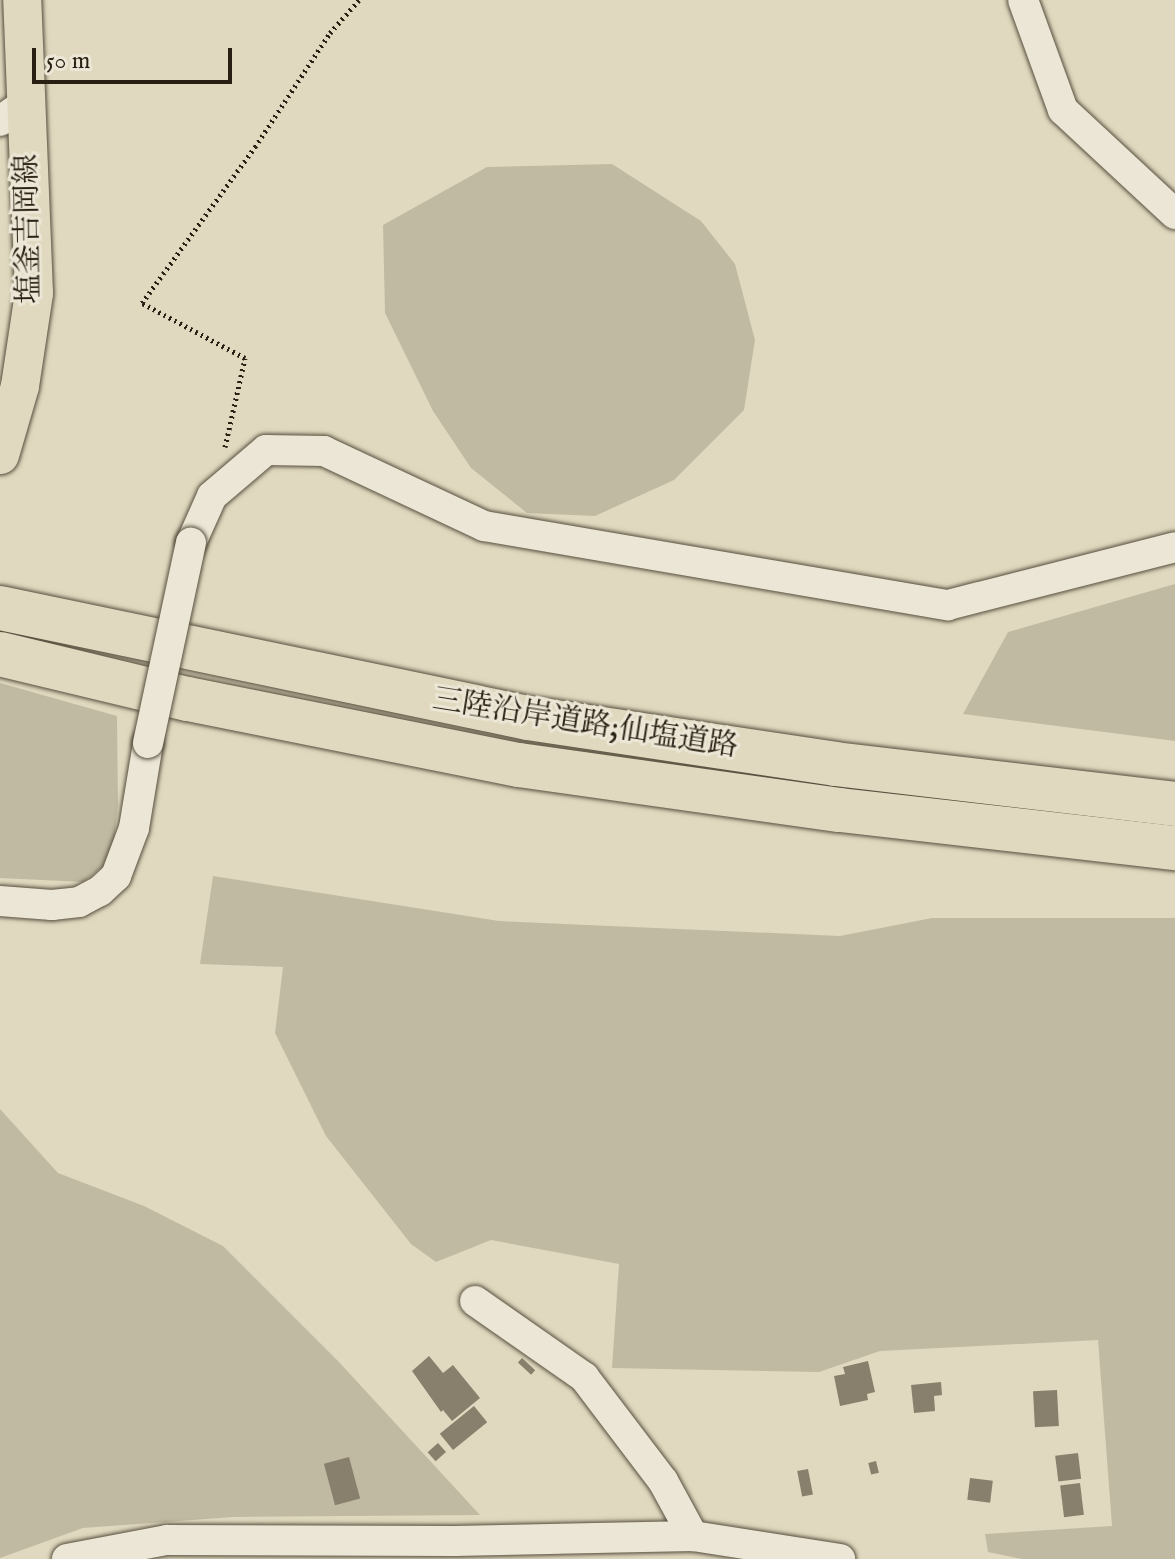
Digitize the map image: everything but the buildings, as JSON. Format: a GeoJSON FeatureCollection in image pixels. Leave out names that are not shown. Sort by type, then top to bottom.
{"type":"FeatureCollection","features":[{"type":"Feature","properties":{"kind":"highway","name":"三陸沿岸道路;仙塩道路"},"geometry":{"type":"LineString","coordinates":[[0,608],[528,718],[835,764],[1175,804]]}},
{"type":"Feature","properties":{"kind":"highway","name":"三陸沿岸道路;仙塩道路"},"geometry":{"type":"LineString","coordinates":[[0,654],[188,699],[519,765],[840,810],[1175,848]]}},
{"type":"Feature","properties":{"kind":"main road","name":"塩釜吉岡線"},"geometry":{"type":"LineString","coordinates":[[0,455],[20,386],[34,293],[12,112],[22,0]]}},
{"type":"Feature","properties":{"kind":"street"},"geometry":{"type":"LineString","coordinates":[[1023,0],[1063,110],[1175,214]]}},
{"type":"Feature","properties":{"kind":"street"},"geometry":{"type":"LineString","coordinates":[[0,901],[52,905],[79,902],[100,891],[116,876],[134,828],[148,743],[191,543],[212,496],[266,450],[324,451],[484,526],[948,605],[1175,547]]}},
{"type":"Feature","properties":{"kind":"street"},"geometry":{"type":"LineString","coordinates":[[475,1301],[584,1377],[663,1481],[693,1536]]}},
{"type":"Feature","properties":{"kind":"street"},"geometry":{"type":"LineString","coordinates":[[67,1559],[118,1554],[167,1540],[208,1550],[461,1550],[693,1536],[840,1559]]}},
{"type":"Feature","properties":{"kind":"path"},"geometry":{"type":"LineString","coordinates":[[229,484],[225,447],[245,358],[142,303],[255,147],[330,33],[359,0]]}},
{"type":"Feature","properties":{"kind":"shaded area"},"geometry":{"type":"Polygon","coordinates":[[[612,164],[701,221],[735,264],[755,340],[744,410],[674,480],[595,516],[527,513],[471,468],[433,411],[385,313],[383,225],[487,167],[612,164]]]}},
{"type":"Feature","properties":{"kind":"shaded area"},"geometry":{"type":"Polygon","coordinates":[[[1175,584],[1175,741],[963,714],[1008,632],[1175,584]]]}},
{"type":"Feature","properties":{"kind":"shaded area"},"geometry":{"type":"Polygon","coordinates":[[[0,683],[117,716],[118,805],[114,840],[108,862],[83,882],[0,878],[0,683]]]}},
{"type":"Feature","properties":{"kind":"shaded area"},"geometry":{"type":"Polygon","coordinates":[[[213,876],[499,921],[840,936],[932,918],[1175,918],[1175,1559],[1022,1559],[988,1552],[985,1534],[1112,1526],[1098,1340],[880,1351],[819,1372],[612,1368],[619,1264],[491,1240],[436,1262],[411,1244],[326,1136],[275,1033],[283,967],[200,964],[213,876]]]}},
{"type":"Feature","properties":{"kind":"shaded area"},"geometry":{"type":"Polygon","coordinates":[[[0,1109],[58,1173],[144,1206],[223,1246],[338,1361],[480,1515],[233,1517],[83,1528],[0,1558],[0,1109]]]}}]}
